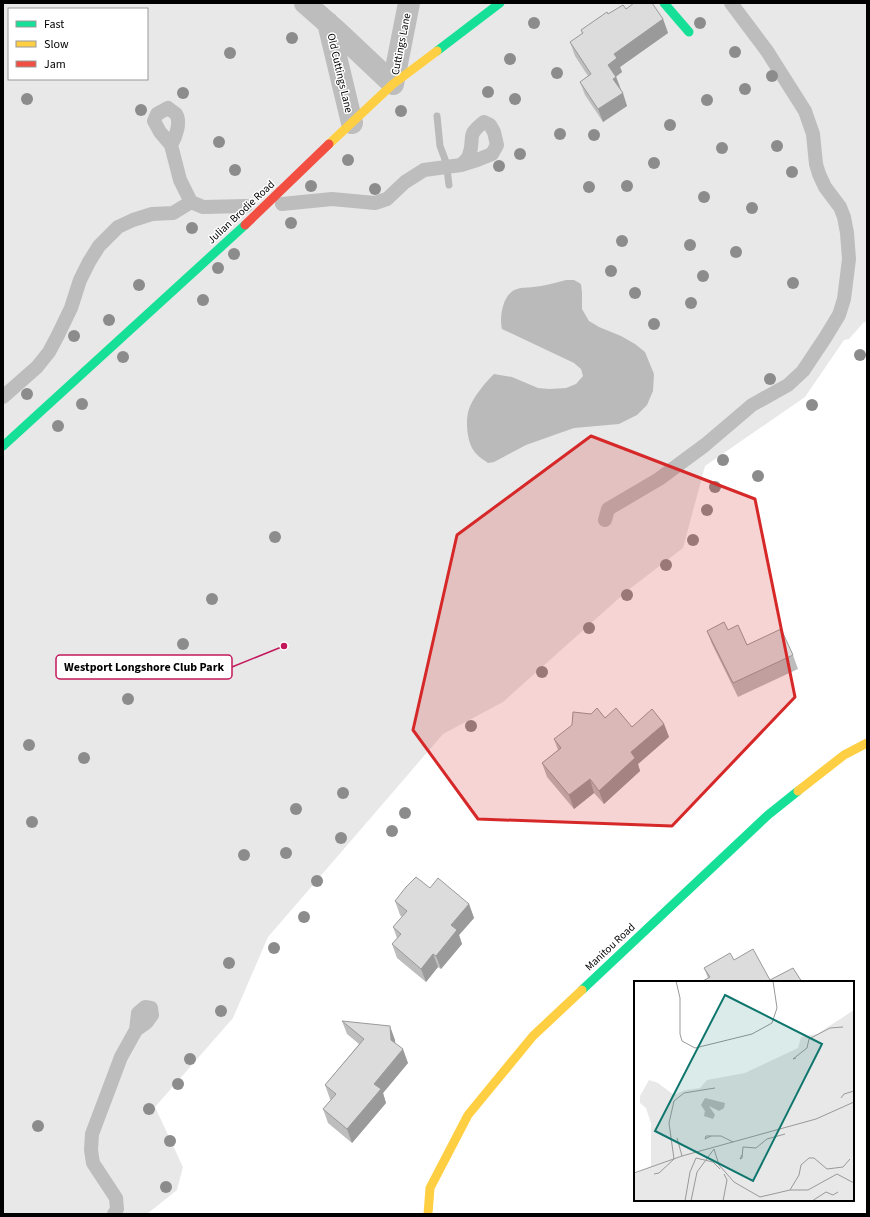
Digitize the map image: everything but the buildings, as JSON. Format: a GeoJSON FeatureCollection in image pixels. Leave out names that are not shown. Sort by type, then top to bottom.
{"type":"FeatureCollection","features":[{"type":"Feature","properties":{"kind":"street","name":"Old Cuttings Lane"},"geometry":{"type":"LineString","coordinates":[[305,3],[393,84]]}},
{"type":"Feature","properties":{"kind":"street","name":"Cuttings Lane"},"geometry":{"type":"LineString","coordinates":[[393,84],[409,3]]}},
{"type":"Feature","properties":{"kind":"street","name":"Julian Brodie Road"},"geometry":{"type":"LineString","coordinates":[[3,446],[267,206],[393,84],[500,3]]}},
{"type":"Feature","properties":{"kind":"street"},"geometry":{"type":"LineString","coordinates":[[664,3],[689,32]]}},
{"type":"Feature","properties":{"kind":"street","name":"Old Cuttings Lane"},"geometry":{"type":"LineString","coordinates":[[328,23],[352,123]]}},
{"type":"Feature","properties":{"kind":"street","name":"Manitou Road"},"geometry":{"type":"LineString","coordinates":[[428,1214],[430,1188],[468,1114],[534,1036],[768,815],[844,755],[867,743]]}},
{"type":"Feature","properties":{"kind":"lane"},"geometry":{"type":"LineString","coordinates":[[605,520],[608,509],[659,479],[704,445],[752,405],[783,389],[803,372],[839,315],[844,300],[849,259],[847,233],[844,217],[840,207],[828,192],[819,174],[816,164],[814,134],[804,111],[767,51],[732,3]]}},
{"type":"Feature","properties":{"kind":"lane"},"geometry":{"type":"LineString","coordinates":[[171,144],[180,180],[191,202],[202,207],[246,206]]}},
{"type":"Feature","properties":{"kind":"lane"},"geometry":{"type":"LineString","coordinates":[[282,204],[332,199],[375,203],[387,199],[414,176],[424,170],[461,165]]}},
{"type":"Feature","properties":{"kind":"lane"},"geometry":{"type":"LineString","coordinates":[[3,397],[37,367],[49,352],[71,308],[80,280],[99,246],[118,227],[152,214],[173,214],[191,202]]}},
{"type":"Feature","properties":{"kind":"lane"},"geometry":{"type":"LineString","coordinates":[[114,1214],[118,1210],[116,1198],[93,1163],[91,1150],[92,1134],[121,1057],[136,1030]]}},
{"type":"Feature","properties":{"kind":"highlighted area"},"geometry":{"type":"Polygon","coordinates":[[[591,436],[755,499],[795,697],[672,826],[478,819],[413,730],[457,535],[591,436]]]}},
{"type":"Feature","properties":{"kind":"shaded area"},"geometry":{"type":"Polygon","coordinates":[[[3,3],[867,3],[867,323],[864,322],[849,339],[844,340],[805,397],[705,466],[683,548],[627,591],[503,702],[443,734],[268,937],[233,1018],[155,1107],[183,1167],[177,1190],[147,1214],[3,1214],[3,3]]]}},
{"type":"Feature","properties":{"kind":"shaded area"},"geometry":{"type":"Polygon","coordinates":[[[566,280],[574,280],[581,284],[582,309],[589,321],[621,336],[645,352],[654,374],[653,391],[647,405],[637,415],[619,424],[574,428],[526,445],[494,462],[488,463],[477,455],[472,447],[468,437],[467,419],[469,409],[476,395],[494,374],[512,377],[538,388],[549,389],[566,388],[576,384],[583,376],[581,369],[574,363],[502,329],[501,324],[505,300],[512,291],[519,288],[541,286],[566,280]]]}},
{"type":"Feature","properties":{"kind":"waterway"},"geometry":{"type":"LineString","coordinates":[[437,116],[440,146],[446,162],[449,185]]}},
{"type":"Feature","properties":{"kind":"traffic: fast"},"geometry":{"type":"LineString","coordinates":[[437,51],[500,3]]}},
{"type":"Feature","properties":{"kind":"traffic: fast"},"geometry":{"type":"LineString","coordinates":[[664,3],[689,32]]}},
{"type":"Feature","properties":{"kind":"traffic: fast"},"geometry":{"type":"LineString","coordinates":[[3,446],[245,225]]}},
{"type":"Feature","properties":{"kind":"traffic: fast"},"geometry":{"type":"LineString","coordinates":[[582,990],[768,815],[798,791]]}},
{"type":"Feature","properties":{"kind":"traffic: slow"},"geometry":{"type":"LineString","coordinates":[[329,144],[393,84],[437,51]]}},
{"type":"Feature","properties":{"kind":"traffic: slow"},"geometry":{"type":"LineString","coordinates":[[798,791],[844,755],[867,743]]}},
{"type":"Feature","properties":{"kind":"traffic: slow"},"geometry":{"type":"LineString","coordinates":[[428,1214],[430,1188],[468,1115],[533,1036],[582,990]]}},
{"type":"Feature","properties":{"kind":"traffic: jam"},"geometry":{"type":"LineString","coordinates":[[245,225],[329,144]]}},
{"type":"Feature","properties":{"kind":"place","name":"Westport Longshore Club Park"},"geometry":{"type":"Point","coordinates":[284,646]}}]}
